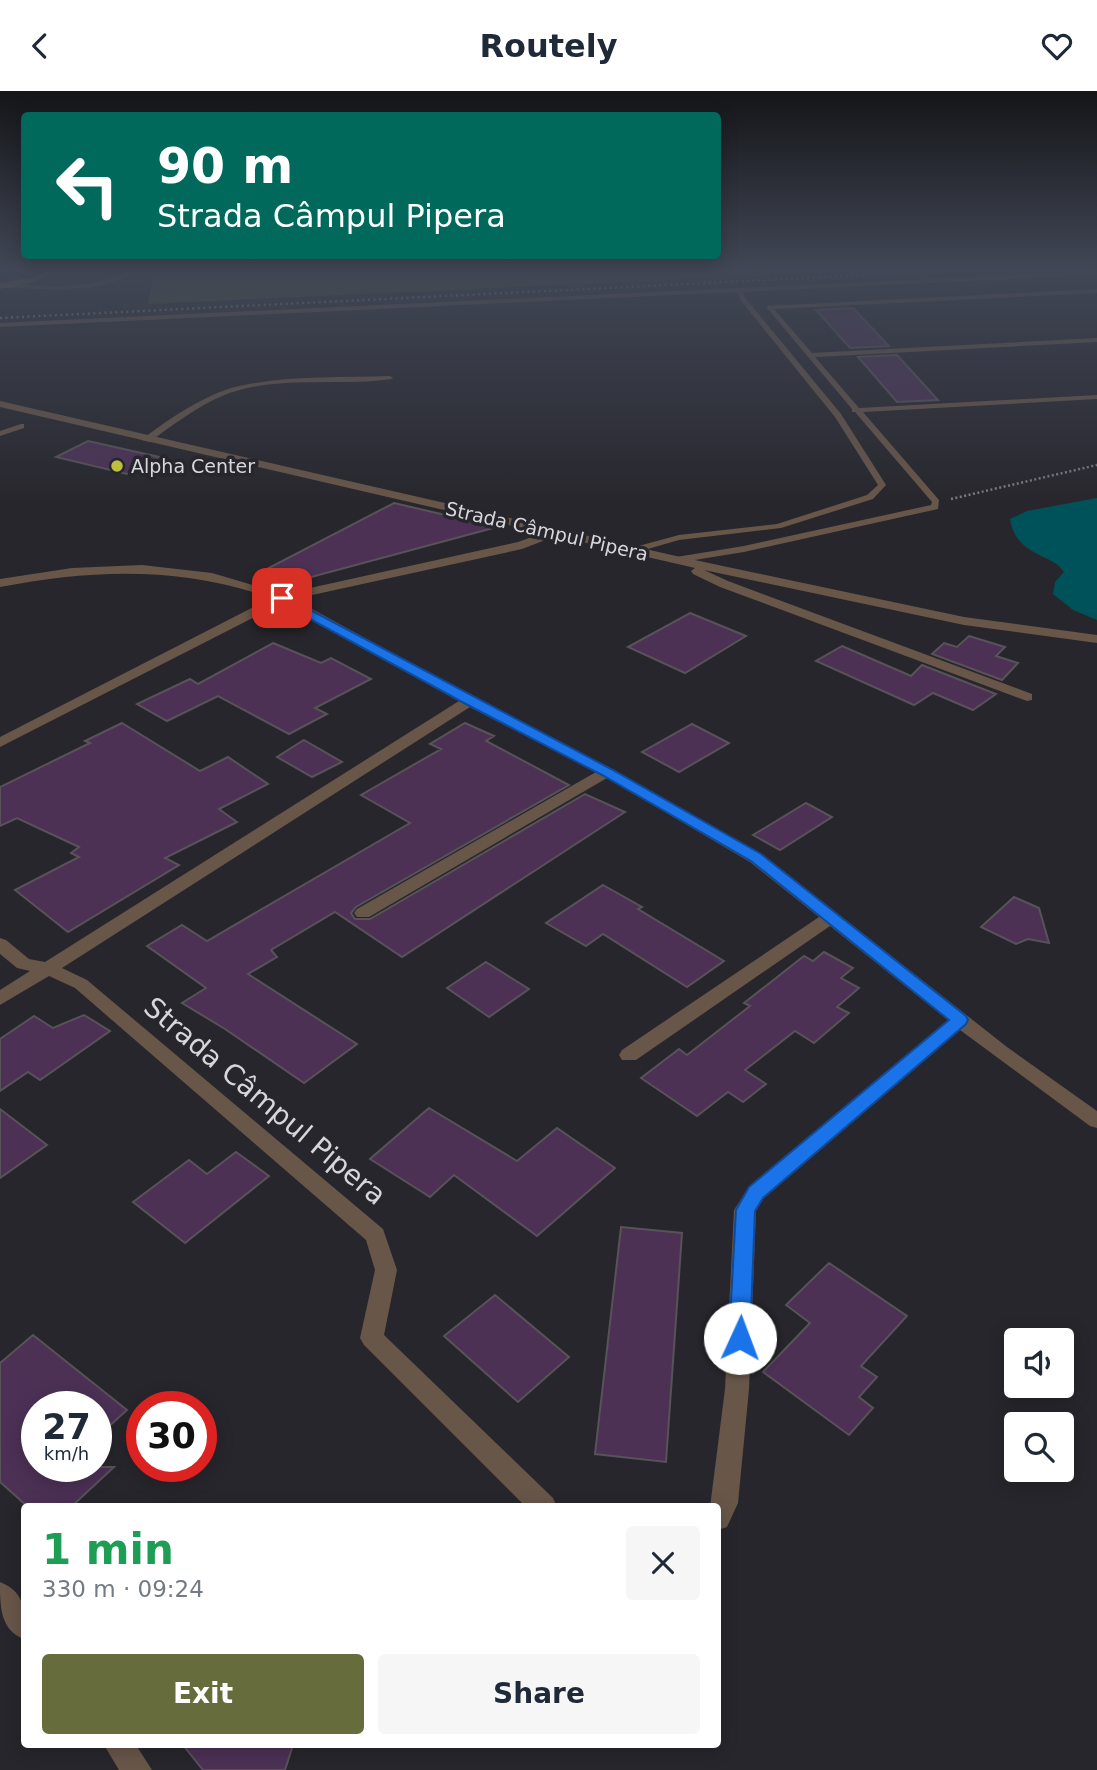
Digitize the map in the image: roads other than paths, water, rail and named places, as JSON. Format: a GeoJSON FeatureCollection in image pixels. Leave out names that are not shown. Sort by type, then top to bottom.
{"type":"FeatureCollection","features":[{"type":"Feature","properties":{"kind":"street","name":"Strada Câmpul Pipera"},"geometry":{"type":"LineString","coordinates":[[0,404],[146,440],[676,560],[964,621],[1097,639]]}},
{"type":"Feature","properties":{"kind":"street"},"geometry":{"type":"LineString","coordinates":[[0,743],[282,598],[522,545],[553,533]]}},
{"type":"Feature","properties":{"kind":"street"},"geometry":{"type":"LineString","coordinates":[[676,560],[724,584],[1027,697]]}},
{"type":"Feature","properties":{"kind":"street"},"geometry":{"type":"LineString","coordinates":[[0,583],[77,569],[122,566],[218,577],[253,586],[282,598],[469,701],[607,772],[756,858],[960,1020],[1097,1121]]}},
{"type":"Feature","properties":{"kind":"street"},"geometry":{"type":"LineString","coordinates":[[0,999],[469,701]]}},
{"type":"Feature","properties":{"kind":"street"},"geometry":{"type":"LineString","coordinates":[[363,913],[607,772]]}},
{"type":"Feature","properties":{"kind":"street"},"geometry":{"type":"LineString","coordinates":[[629,1055],[831,917]]}},
{"type":"Feature","properties":{"kind":"street","name":"Strada Câmpul Pipera"},"geometry":{"type":"LineString","coordinates":[[0,944],[23,964],[50,969],[81,983],[375,1235],[386,1270],[372,1338],[540,1503]]}},
{"type":"Feature","properties":{"kind":"street"},"geometry":{"type":"LineString","coordinates":[[721,1512],[725,1503],[737,1388],[746,1210],[756,1193],[960,1020]]}},
{"type":"Feature","properties":{"kind":"street"},"geometry":{"type":"LineString","coordinates":[[0,1595],[21,1622]]}},
{"type":"Feature","properties":{"kind":"street"},"geometry":{"type":"LineString","coordinates":[[120,1748],[138,1770]]}},
{"type":"Feature","properties":{"kind":"lane"},"geometry":{"type":"LineString","coordinates":[[634,551],[680,538],[778,526],[870,497],[883,485],[838,416],[784,349]]}},
{"type":"Feature","properties":{"kind":"lane"},"geometry":{"type":"LineString","coordinates":[[676,560],[744,549],[935,507],[936,502],[805,349]]}},
{"type":"Feature","properties":{"kind":"lane"},"geometry":{"type":"LineString","coordinates":[[810,355],[918,349]]}},
{"type":"Feature","properties":{"kind":"lane"},"geometry":{"type":"LineString","coordinates":[[146,440],[219,395],[233,390],[261,385],[390,378]]}},
{"type":"Feature","properties":{"kind":"lane"},"geometry":{"type":"LineString","coordinates":[[855,410],[1097,397]]}},
{"type":"Feature","properties":{"kind":"lane"},"geometry":{"type":"LineString","coordinates":[[0,434],[21,426]]}},
{"type":"Feature","properties":{"kind":"water"},"geometry":{"type":"Polygon","coordinates":[[[1097,498],[1097,620],[1073,610],[1053,594],[1055,582],[1064,572],[1019,541],[1010,519],[1027,511],[1097,498]]]}},
{"type":"Feature","properties":{"kind":"place","name":"Alpha Center"},"geometry":{"type":"Point","coordinates":[117,466]}}]}
